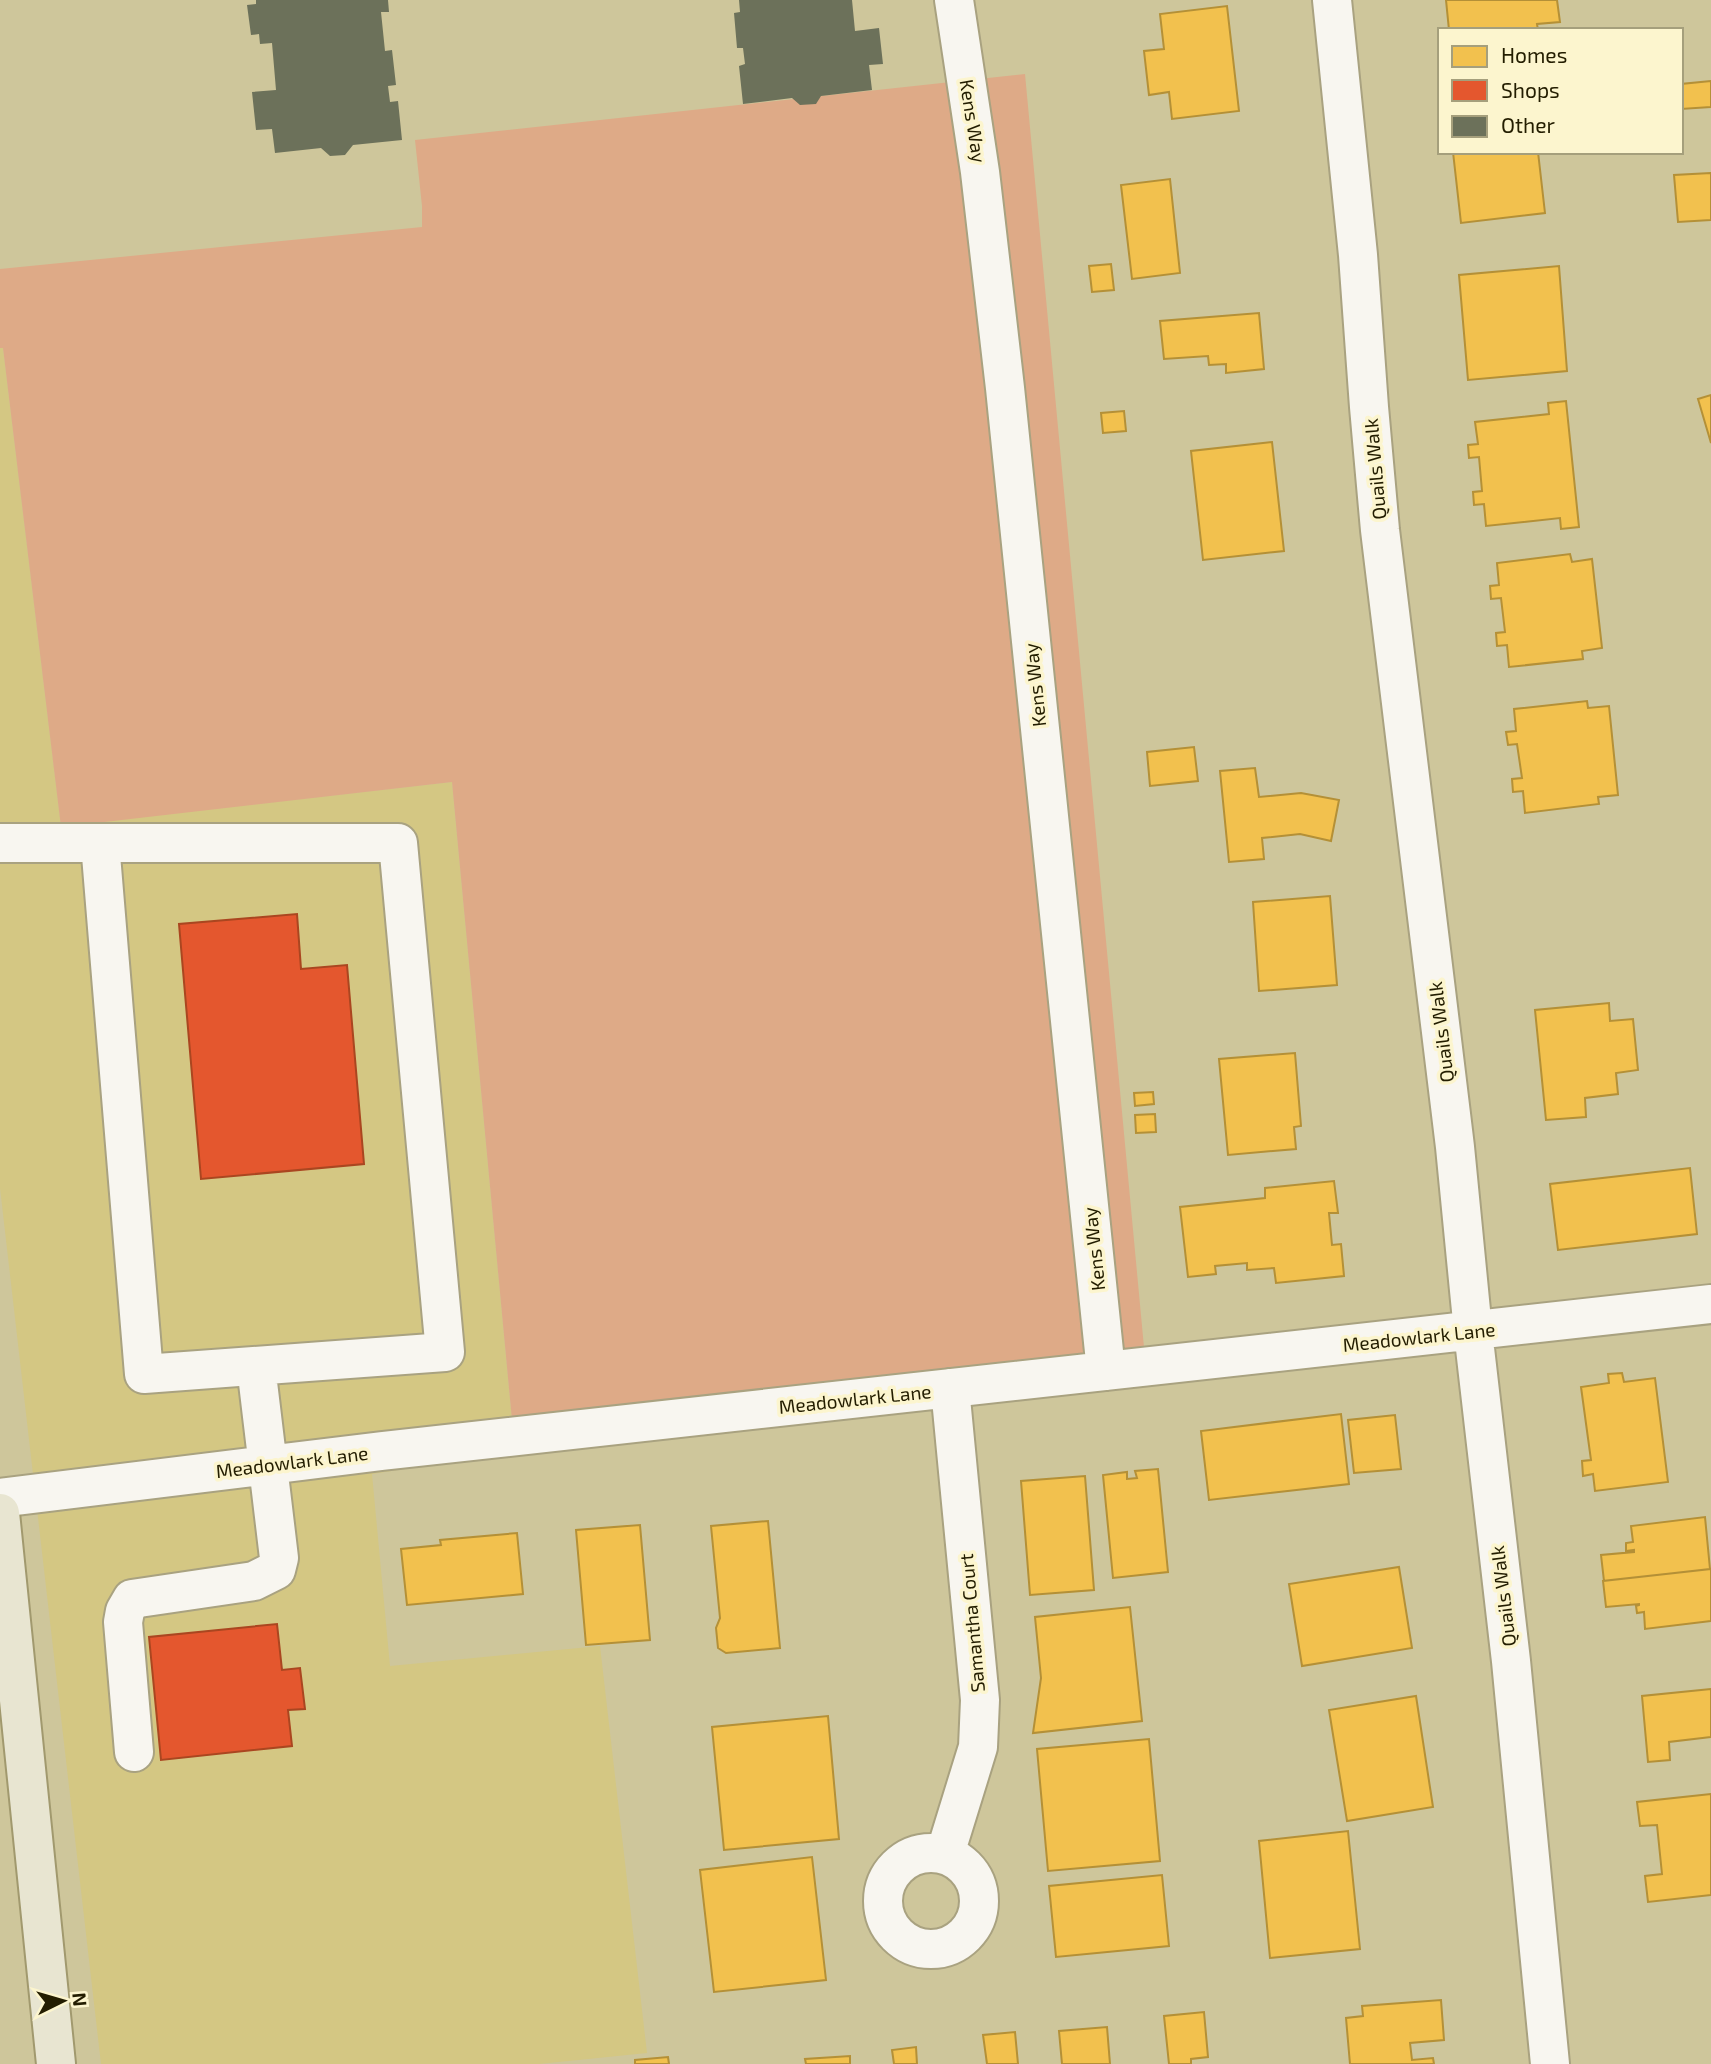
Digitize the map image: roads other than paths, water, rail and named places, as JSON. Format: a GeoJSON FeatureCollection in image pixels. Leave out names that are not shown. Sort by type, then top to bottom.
{"type":"FeatureCollection","features":[{"type":"Feature","properties":{"kind":"main road"},"geometry":{"type":"LineString","coordinates":[[0,1513],[56,2064]]}},
{"type":"Feature","properties":{"kind":"street","name":"Kens Way"},"geometry":{"type":"LineString","coordinates":[[954,0],[981,172],[1004,374],[1106,1371]]}},
{"type":"Feature","properties":{"kind":"street","name":"Quails Walk"},"geometry":{"type":"LineString","coordinates":[[1332,0],[1359,255],[1380,530],[1455,1147],[1511,1661],[1550,2064]]}},
{"type":"Feature","properties":{"kind":"street"},"geometry":{"type":"LineString","coordinates":[[0,843],[100,843],[398,843],[445,1352],[144,1374],[100,843]]}},
{"type":"Feature","properties":{"kind":"street","name":"Meadowlark Lane"},"geometry":{"type":"LineString","coordinates":[[0,1498],[950,1388],[1711,1304]]}},
{"type":"Feature","properties":{"kind":"street"},"geometry":{"type":"LineString","coordinates":[[134,1752],[123,1622],[125,1611],[132,1599],[254,1581],[276,1570],[279,1558],[256,1366]]}},
{"type":"Feature","properties":{"kind":"street","name":"Samantha Court"},"geometry":{"type":"LineString","coordinates":[[945,1854],[978,1746],[980,1700],[950,1388]]}}]}
